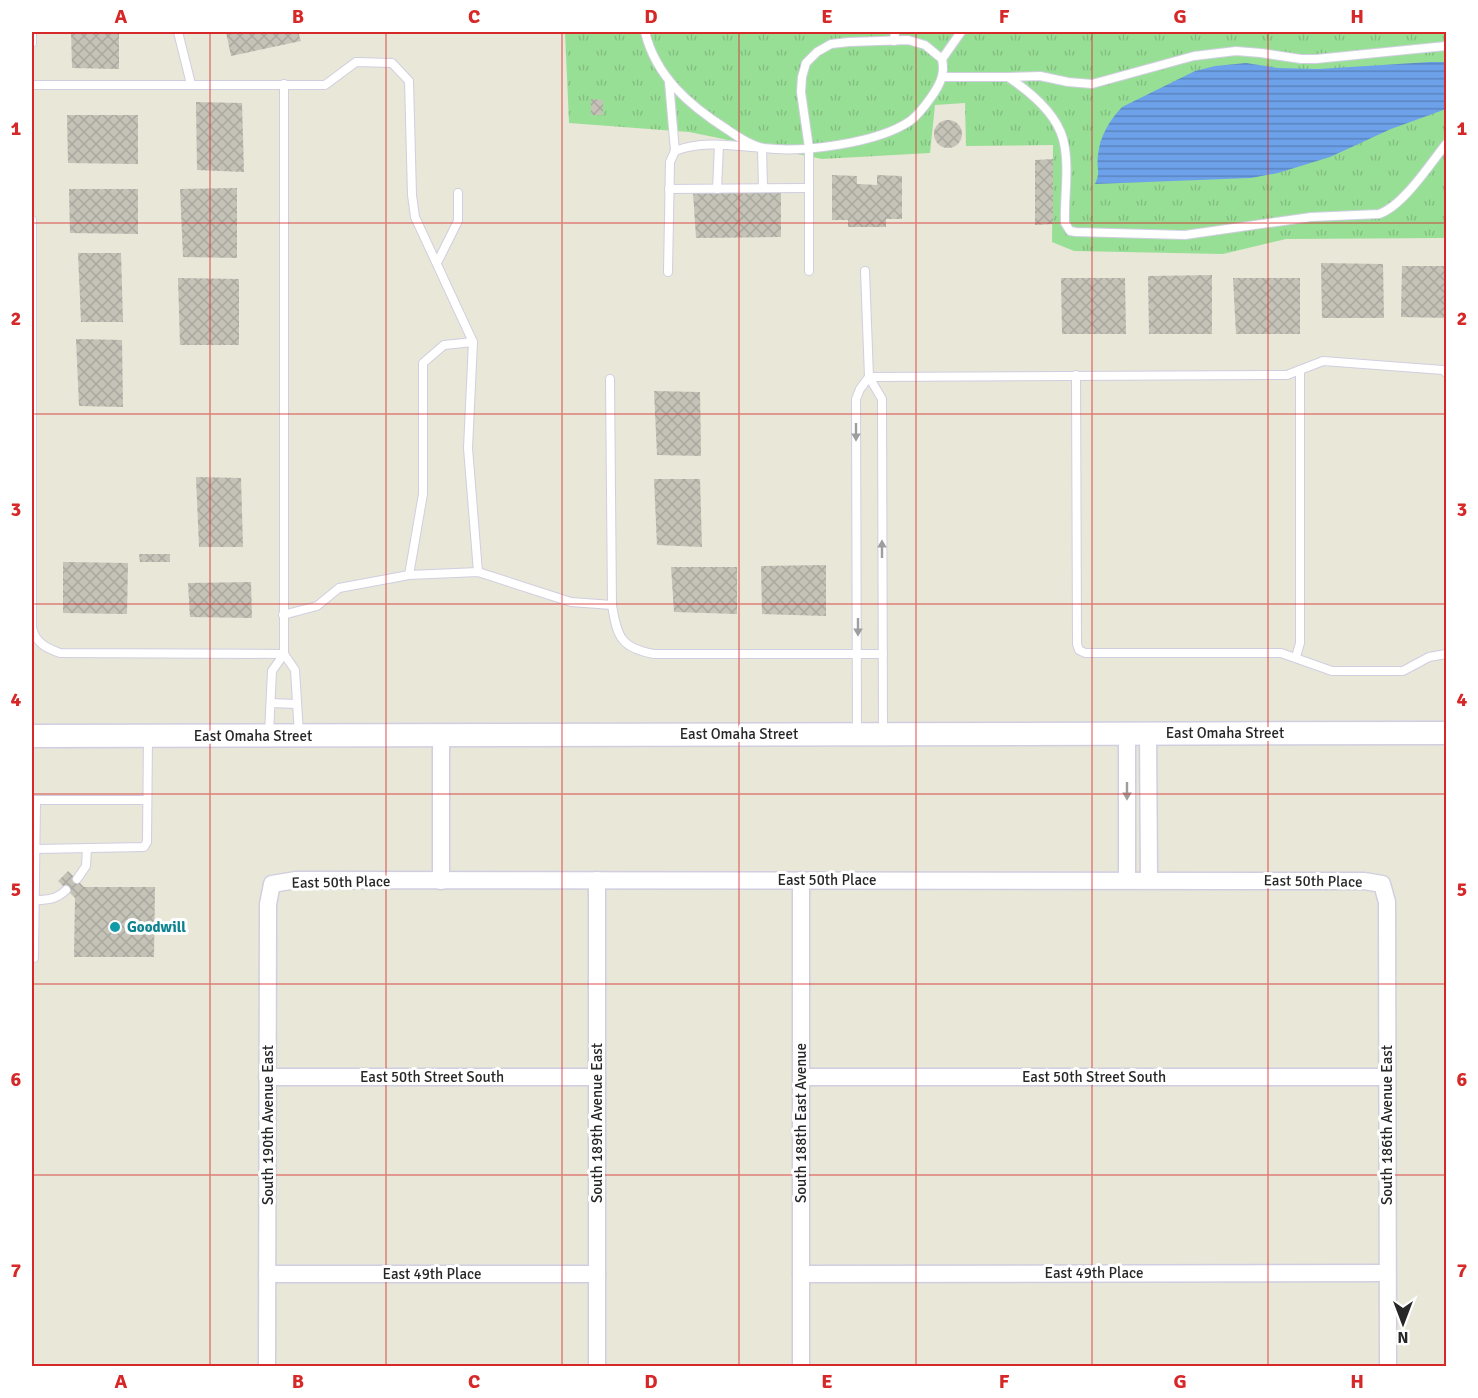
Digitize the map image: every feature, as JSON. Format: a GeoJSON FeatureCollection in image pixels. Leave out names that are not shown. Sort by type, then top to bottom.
{"type":"FeatureCollection","features":[{"type":"Feature","properties":{"kind":"street"},"geometry":{"type":"LineString","coordinates":[[1138,733],[1149,880]]}},
{"type":"Feature","properties":{"kind":"street"},"geometry":{"type":"LineString","coordinates":[[1127,880],[1138,733]]}},
{"type":"Feature","properties":{"kind":"street","name":"East Omaha Street"},"geometry":{"type":"LineString","coordinates":[[32,736],[1446,733]]}},
{"type":"Feature","properties":{"kind":"street"},"geometry":{"type":"LineString","coordinates":[[441,736],[441,881]]}},
{"type":"Feature","properties":{"kind":"street","name":"East 50th Place"},"geometry":{"type":"LineString","coordinates":[[272,884],[296,880],[1364,880],[1382,884]]}},
{"type":"Feature","properties":{"kind":"street","name":"South 189th Avenue East"},"geometry":{"type":"LineString","coordinates":[[597,880],[597,1366]]}},
{"type":"Feature","properties":{"kind":"street","name":"South 188th East Avenue"},"geometry":{"type":"LineString","coordinates":[[801,880],[801,1366]]}},
{"type":"Feature","properties":{"kind":"street","name":"South 190th Avenue East"},"geometry":{"type":"LineString","coordinates":[[267,1366],[268,904],[272,884]]}},
{"type":"Feature","properties":{"kind":"street","name":"South 186th Avenue East"},"geometry":{"type":"LineString","coordinates":[[1382,884],[1387,902],[1388,1366]]}},
{"type":"Feature","properties":{"kind":"street","name":"East 50th Street South"},"geometry":{"type":"LineString","coordinates":[[267,1077],[597,1077]]}},
{"type":"Feature","properties":{"kind":"street","name":"East 50th Street South"},"geometry":{"type":"LineString","coordinates":[[801,1077],[1388,1077]]}},
{"type":"Feature","properties":{"kind":"street","name":"East 49th Place"},"geometry":{"type":"LineString","coordinates":[[801,1274],[1388,1273]]}},
{"type":"Feature","properties":{"kind":"street","name":"East 49th Place"},"geometry":{"type":"LineString","coordinates":[[267,1274],[597,1274]]}},
{"type":"Feature","properties":{"kind":"lane"},"geometry":{"type":"LineString","coordinates":[[32,32],[32,44]]}},
{"type":"Feature","properties":{"kind":"lane"},"geometry":{"type":"LineString","coordinates":[[178,32],[191,84]]}},
{"type":"Feature","properties":{"kind":"lane"},"geometry":{"type":"LineString","coordinates":[[645,32],[669,81],[700,112],[737,136],[762,148]]}},
{"type":"Feature","properties":{"kind":"lane"},"geometry":{"type":"LineString","coordinates":[[675,151],[687,147],[719,145],[809,148],[844,144],[889,131],[909,121],[925,105],[942,78],[942,59],[961,32]]}},
{"type":"Feature","properties":{"kind":"lane"},"geometry":{"type":"LineString","coordinates":[[809,271],[809,148],[801,92],[806,63],[817,52],[831,44],[894,36],[925,45],[942,59]]}},
{"type":"Feature","properties":{"kind":"lane"},"geometry":{"type":"LineString","coordinates":[[942,78],[1040,76],[1092,84],[1170,61],[1215,53],[1247,51],[1316,59],[1446,46]]}},
{"type":"Feature","properties":{"kind":"lane"},"geometry":{"type":"LineString","coordinates":[[32,85],[324,85],[356,62],[392,63],[409,81],[412,195],[415,217],[473,342],[468,448],[478,572]]}},
{"type":"Feature","properties":{"kind":"lane"},"geometry":{"type":"LineString","coordinates":[[1008,77],[1038,102],[1055,122],[1063,138],[1065,223],[1070,231],[1076,232],[1185,235],[1311,217],[1386,212],[1399,202],[1446,144]]}},
{"type":"Feature","properties":{"kind":"lane"},"geometry":{"type":"LineString","coordinates":[[668,272],[670,162],[675,151],[669,81]]}},
{"type":"Feature","properties":{"kind":"lane"},"geometry":{"type":"LineString","coordinates":[[284,84],[284,654],[295,670],[300,736]]}},
{"type":"Feature","properties":{"kind":"lane"},"geometry":{"type":"LineString","coordinates":[[717,189],[719,145]]}},
{"type":"Feature","properties":{"kind":"lane"},"geometry":{"type":"LineString","coordinates":[[762,148],[763,188]]}},
{"type":"Feature","properties":{"kind":"lane"},"geometry":{"type":"LineString","coordinates":[[669,189],[808,188]]}},
{"type":"Feature","properties":{"kind":"lane"},"geometry":{"type":"LineString","coordinates":[[437,263],[458,221],[458,193]]}},
{"type":"Feature","properties":{"kind":"lane"},"geometry":{"type":"LineString","coordinates":[[32,220],[32,628],[34,635],[45,647],[60,652],[284,654]]}},
{"type":"Feature","properties":{"kind":"lane"},"geometry":{"type":"LineString","coordinates":[[865,270],[869,377],[882,399],[883,734]]}},
{"type":"Feature","properties":{"kind":"lane"},"geometry":{"type":"LineString","coordinates":[[409,575],[423,494],[423,363],[444,345],[473,342]]}},
{"type":"Feature","properties":{"kind":"lane"},"geometry":{"type":"LineString","coordinates":[[869,377],[1287,375],[1323,361],[1443,370],[1446,373]]}},
{"type":"Feature","properties":{"kind":"lane"},"geometry":{"type":"LineString","coordinates":[[1296,657],[1300,643],[1300,370]]}},
{"type":"Feature","properties":{"kind":"lane"},"geometry":{"type":"LineString","coordinates":[[1076,375],[1077,644],[1080,650],[1085,652],[1281,652],[1332,671],[1403,671],[1429,657],[1446,654]]}},
{"type":"Feature","properties":{"kind":"lane"},"geometry":{"type":"LineString","coordinates":[[857,734],[856,399],[869,377]]}},
{"type":"Feature","properties":{"kind":"lane"},"geometry":{"type":"LineString","coordinates":[[610,380],[612,605],[616,629],[622,640],[636,651],[654,654],[883,654]]}},
{"type":"Feature","properties":{"kind":"lane"},"geometry":{"type":"LineString","coordinates":[[284,615],[317,606],[339,588],[409,575],[478,572],[571,602],[612,605]]}},
{"type":"Feature","properties":{"kind":"lane"},"geometry":{"type":"LineString","coordinates":[[269,736],[272,671],[284,654]]}},
{"type":"Feature","properties":{"kind":"lane"},"geometry":{"type":"LineString","coordinates":[[271,703],[296,704]]}},
{"type":"Feature","properties":{"kind":"lane"},"geometry":{"type":"LineString","coordinates":[[36,849],[144,847],[147,842],[148,736]]}},
{"type":"Feature","properties":{"kind":"lane"},"geometry":{"type":"LineString","coordinates":[[34,958],[36,849],[34,800],[147,800]]}},
{"type":"Feature","properties":{"kind":"lane"},"geometry":{"type":"LineString","coordinates":[[76,879],[87,866],[87,848]]}},
{"type":"Feature","properties":{"kind":"lane"},"geometry":{"type":"LineString","coordinates":[[36,900],[50,900],[66,890]]}},
{"type":"Feature","properties":{"kind":"green space"},"geometry":{"type":"Polygon","coordinates":[[[565,32],[1446,32],[1446,238],[1286,239],[1223,254],[1074,251],[1052,242],[1053,145],[966,146],[965,103],[935,105],[930,153],[822,159],[689,132],[569,123],[565,32]]]}},
{"type":"Feature","properties":{"kind":"water"},"geometry":{"type":"Polygon","coordinates":[[[1446,62],[1446,109],[1391,129],[1330,157],[1278,173],[1251,178],[1095,184],[1098,176],[1099,148],[1103,135],[1122,107],[1195,71],[1215,66],[1246,63],[1278,68],[1318,69],[1446,62]]]}},
{"type":"Feature","properties":{"kind":"building"},"geometry":{"type":"Polygon","coordinates":[[[71,32],[119,32],[119,69],[72,68],[71,32]]]}},
{"type":"Feature","properties":{"kind":"building"},"geometry":{"type":"Polygon","coordinates":[[[226,32],[298,32],[301,41],[231,56],[226,32]]]}},
{"type":"Feature","properties":{"kind":"building"},"geometry":{"type":"Polygon","coordinates":[[[591,99],[603,100],[603,115],[591,115],[591,99]]]}},
{"type":"Feature","properties":{"kind":"building"},"geometry":{"type":"Polygon","coordinates":[[[196,102],[242,103],[244,172],[197,170],[196,102]]]}},
{"type":"Feature","properties":{"kind":"building"},"geometry":{"type":"Polygon","coordinates":[[[67,115],[138,115],[138,164],[68,163],[67,115]]]}},
{"type":"Feature","properties":{"kind":"building"},"geometry":{"type":"Polygon","coordinates":[[[948,120],[958,124],[962,134],[958,144],[948,148],[938,144],[934,134],[938,124],[948,120]]]}},
{"type":"Feature","properties":{"kind":"building"},"geometry":{"type":"Polygon","coordinates":[[[1053,159],[1053,224],[1035,225],[1035,160],[1053,159]]]}},
{"type":"Feature","properties":{"kind":"building"},"geometry":{"type":"Polygon","coordinates":[[[832,175],[857,176],[857,184],[877,185],[877,175],[902,176],[902,219],[886,219],[886,227],[848,227],[848,220],[832,220],[832,175]]]}},
{"type":"Feature","properties":{"kind":"building"},"geometry":{"type":"Polygon","coordinates":[[[237,188],[237,258],[183,257],[180,189],[237,188]]]}},
{"type":"Feature","properties":{"kind":"building"},"geometry":{"type":"Polygon","coordinates":[[[69,189],[138,189],[138,234],[70,233],[69,189]]]}},
{"type":"Feature","properties":{"kind":"building"},"geometry":{"type":"Polygon","coordinates":[[[693,192],[781,192],[781,237],[696,238],[693,192]]]}},
{"type":"Feature","properties":{"kind":"building"},"geometry":{"type":"Polygon","coordinates":[[[78,253],[121,253],[123,322],[81,322],[78,253]]]}},
{"type":"Feature","properties":{"kind":"building"},"geometry":{"type":"Polygon","coordinates":[[[1321,263],[1383,264],[1384,318],[1322,318],[1321,263]]]}},
{"type":"Feature","properties":{"kind":"building"},"geometry":{"type":"Polygon","coordinates":[[[1402,266],[1446,266],[1446,318],[1401,317],[1402,266]]]}},
{"type":"Feature","properties":{"kind":"building"},"geometry":{"type":"Polygon","coordinates":[[[1212,275],[1212,334],[1149,334],[1148,276],[1212,275]]]}},
{"type":"Feature","properties":{"kind":"building"},"geometry":{"type":"Polygon","coordinates":[[[178,278],[239,279],[239,345],[180,345],[178,278]]]}},
{"type":"Feature","properties":{"kind":"building"},"geometry":{"type":"Polygon","coordinates":[[[1061,278],[1125,278],[1126,334],[1062,334],[1061,278]]]}},
{"type":"Feature","properties":{"kind":"building"},"geometry":{"type":"Polygon","coordinates":[[[1233,278],[1300,278],[1300,334],[1236,334],[1233,278]]]}},
{"type":"Feature","properties":{"kind":"building"},"geometry":{"type":"Polygon","coordinates":[[[76,339],[122,340],[123,407],[79,406],[76,339]]]}},
{"type":"Feature","properties":{"kind":"building"},"geometry":{"type":"Polygon","coordinates":[[[654,391],[700,392],[701,456],[657,455],[654,391]]]}},
{"type":"Feature","properties":{"kind":"building"},"geometry":{"type":"Polygon","coordinates":[[[196,477],[241,478],[243,547],[199,547],[196,477]]]}},
{"type":"Feature","properties":{"kind":"building"},"geometry":{"type":"Polygon","coordinates":[[[654,479],[700,479],[702,547],[657,545],[654,479]]]}},
{"type":"Feature","properties":{"kind":"building"},"geometry":{"type":"Polygon","coordinates":[[[139,554],[170,554],[170,562],[140,562],[139,554]]]}},
{"type":"Feature","properties":{"kind":"building"},"geometry":{"type":"Polygon","coordinates":[[[63,562],[128,563],[127,614],[63,613],[63,562]]]}},
{"type":"Feature","properties":{"kind":"building"},"geometry":{"type":"Polygon","coordinates":[[[826,565],[826,616],[762,614],[761,566],[826,565]]]}},
{"type":"Feature","properties":{"kind":"building"},"geometry":{"type":"Polygon","coordinates":[[[671,567],[737,567],[737,614],[674,612],[671,567]]]}},
{"type":"Feature","properties":{"kind":"building"},"geometry":{"type":"Polygon","coordinates":[[[251,582],[252,618],[190,617],[188,583],[251,582]]]}},
{"type":"Feature","properties":{"kind":"building","name":"Goodwill"},"geometry":{"type":"Polygon","coordinates":[[[68,871],[84,887],[155,887],[154,957],[74,957],[75,898],[58,881],[68,871]]]}},
{"type":"Feature","properties":{"kind":"place","name":"Goodwill"},"geometry":{"type":"Point","coordinates":[115,927]}}]}
